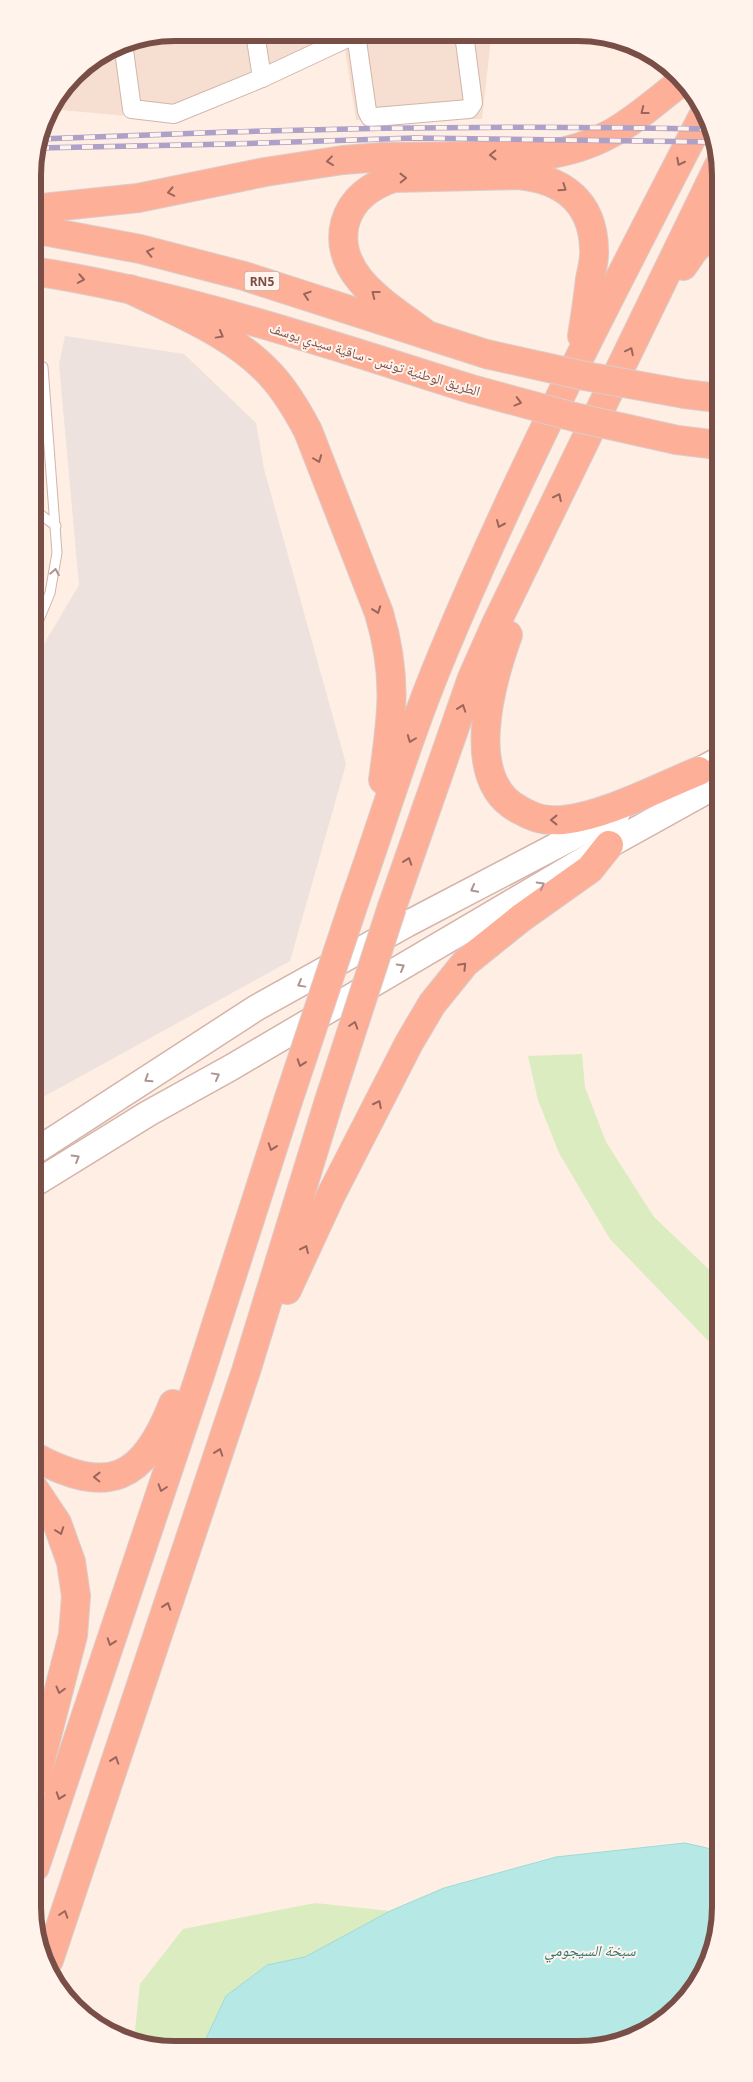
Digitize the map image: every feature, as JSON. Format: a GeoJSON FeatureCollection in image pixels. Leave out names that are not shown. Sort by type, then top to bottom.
{"type":"FeatureCollection","features":[{"type":"Feature","properties":{"kind":"highway"},"geometry":{"type":"LineString","coordinates":[[42,208],[138,198],[265,172],[343,160],[382,157],[545,154],[577,149],[606,138],[676,85]]}},
{"type":"Feature","properties":{"kind":"highway"},"geometry":{"type":"LineString","coordinates":[[41,1850],[79,1740],[355,900],[442,654],[507,507],[578,361],[700,121]]}},
{"type":"Feature","properties":{"kind":"highway"},"geometry":{"type":"LineString","coordinates":[[427,335],[366,287],[352,272],[344,254],[343,234],[348,214],[358,197],[374,185],[393,178],[518,175],[538,177],[557,184],[573,196],[585,212],[593,231],[594,251],[578,361]]}},
{"type":"Feature","properties":{"kind":"highway"},"geometry":{"type":"LineString","coordinates":[[50,1956],[246,1371],[328,1104],[392,907],[472,678],[540,533],[712,180]]}},
{"type":"Feature","properties":{"kind":"highway","name":"RN5"},"geometry":{"type":"LineString","coordinates":[[42,231],[140,250],[236,274],[486,354],[585,376],[712,397]]}},
{"type":"Feature","properties":{"kind":"highway"},"geometry":{"type":"LineString","coordinates":[[647,316],[694,250],[712,233]]}},
{"type":"Feature","properties":{"kind":"highway","name":"الطريق الوطنية تونس - ساقية سيدي يوسف"},"geometry":{"type":"LineString","coordinates":[[42,273],[130,288],[245,319],[471,389],[574,417],[677,440],[712,444]]}},
{"type":"Feature","properties":{"kind":"highway"},"geometry":{"type":"LineString","coordinates":[[130,288],[215,332],[253,358],[270,373],[285,391],[308,431],[379,613],[389,652],[393,692],[392,712],[373,850]]}},
{"type":"Feature","properties":{"kind":"highway"},"geometry":{"type":"LineString","coordinates":[[540,533],[535,562],[501,654],[492,688],[485,739],[488,768],[498,791],[513,807],[537,820],[563,820],[592,815],[712,772]]}},
{"type":"Feature","properties":{"kind":"highway"},"geometry":{"type":"LineString","coordinates":[[246,1371],[265,1340],[330,1196],[409,1043],[432,1004],[465,963],[521,918],[590,870],[609,845]]}},
{"type":"Feature","properties":{"kind":"highway"},"geometry":{"type":"LineString","coordinates":[[41,1460],[59,1470],[78,1476],[98,1478],[117,1476],[133,1468],[158,1440],[210,1314],[227,1290]]}},
{"type":"Feature","properties":{"kind":"highway"},"geometry":{"type":"LineString","coordinates":[[41,1500],[57,1524],[71,1562],[76,1596],[73,1635],[41,1758]]}},
{"type":"Feature","properties":{"kind":"main road"},"geometry":{"type":"LineString","coordinates":[[41,1179],[149,1113],[240,1062],[609,845],[712,772]]}},
{"type":"Feature","properties":{"kind":"main road"},"geometry":{"type":"LineString","coordinates":[[41,1147],[256,1008],[416,920],[712,772]]}},
{"type":"Feature","properties":{"kind":"street"},"geometry":{"type":"LineString","coordinates":[[256,41],[262,78]]}},
{"type":"Feature","properties":{"kind":"street"},"geometry":{"type":"LineString","coordinates":[[124,51],[132,110],[174,114],[262,78],[341,41]]}},
{"type":"Feature","properties":{"kind":"street"},"geometry":{"type":"LineString","coordinates":[[357,41],[367,111],[370,117],[466,111],[470,109],[472,103],[465,41]]}},
{"type":"Feature","properties":{"kind":"lane"},"geometry":{"type":"LineString","coordinates":[[42,614],[56,566],[56,526],[43,367]]}},
{"type":"Feature","properties":{"kind":"lane"},"geometry":{"type":"LineString","coordinates":[[42,516],[56,526]]}},
{"type":"Feature","properties":{"kind":"shaded area"},"geometry":{"type":"Polygon","coordinates":[[[491,41],[482,119],[356,120],[345,49],[172,120],[59,110],[75,87],[108,59],[132,48],[158,42],[491,41]]]}},
{"type":"Feature","properties":{"kind":"shaded area"},"geometry":{"type":"Polygon","coordinates":[[[65,336],[184,354],[256,423],[264,469],[346,764],[290,961],[41,1098],[42,648],[79,585],[59,364],[65,336]]]}},
{"type":"Feature","properties":{"kind":"green space"},"geometry":{"type":"Polygon","coordinates":[[[582,1054],[585,1087],[606,1142],[654,1217],[711,1272],[711,1344],[610,1239],[559,1153],[538,1100],[528,1056],[582,1054]]]}},
{"type":"Feature","properties":{"kind":"green space"},"geometry":{"type":"Polygon","coordinates":[[[315,1903],[390,1911],[305,1957],[266,1965],[226,1996],[205,2041],[175,2041],[134,2035],[140,1984],[183,1929],[315,1903]]]}},
{"type":"Feature","properties":{"kind":"water","name":"سبخة السيجومي"},"geometry":{"type":"Polygon","coordinates":[[[685,1843],[711,1849],[711,1924],[702,1958],[689,1981],[678,1995],[645,2023],[621,2034],[578,2041],[205,2041],[226,1996],[267,1965],[305,1957],[390,1911],[444,1888],[556,1857],[685,1843]]]}},
{"type":"Feature","properties":{"kind":"railway"},"geometry":{"type":"LineString","coordinates":[[47,139],[289,130],[408,128],[704,129]]}},
{"type":"Feature","properties":{"kind":"railway"},"geometry":{"type":"LineString","coordinates":[[44,148],[414,138],[707,142]]}}]}
